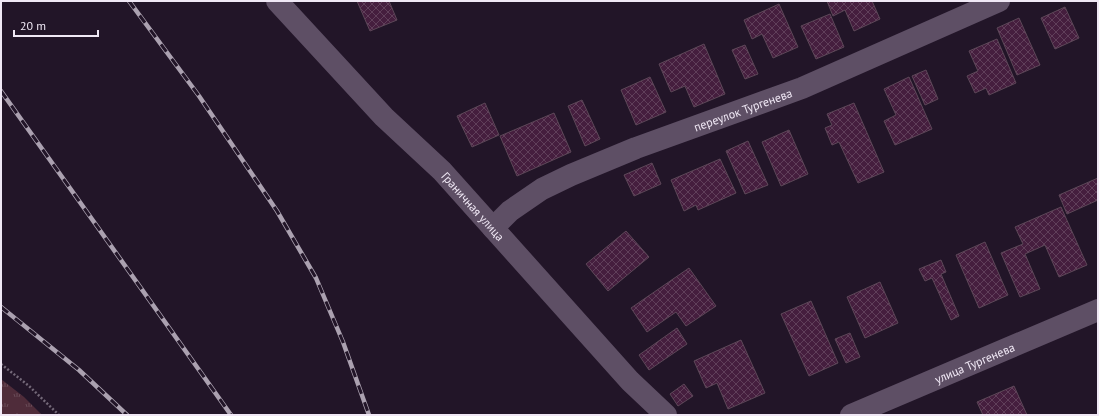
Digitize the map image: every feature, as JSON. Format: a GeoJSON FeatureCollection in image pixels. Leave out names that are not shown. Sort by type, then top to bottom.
{"type":"FeatureCollection","features":[{"type":"Feature","properties":{"kind":"street","name":"Граничная улица"},"geometry":{"type":"LineString","coordinates":[[277,1],[384,117],[442,171],[630,381],[666,415]]}},
{"type":"Feature","properties":{"kind":"street","name":"переулок Тургенева"},"geometry":{"type":"LineString","coordinates":[[493,228],[510,211],[542,189],[571,175],[636,148],[802,88],[999,1]]}},
{"type":"Feature","properties":{"kind":"street","name":"улица Тургенева"},"geometry":{"type":"LineString","coordinates":[[851,415],[1098,310]]}},
{"type":"Feature","properties":{"kind":"path"},"geometry":{"type":"LineString","coordinates":[[1,364],[29,386],[59,415]]}},
{"type":"Feature","properties":{"kind":"green space"},"geometry":{"type":"Polygon","coordinates":[[[1,379],[24,397],[42,415],[1,415],[1,379]]]}},
{"type":"Feature","properties":{"kind":"building"},"geometry":{"type":"Polygon","coordinates":[[[357,1],[389,1],[397,20],[370,31],[357,1]]]}},
{"type":"Feature","properties":{"kind":"building"},"geometry":{"type":"Polygon","coordinates":[[[827,1],[872,1],[880,19],[854,31],[845,10],[833,16],[827,1]]]}},
{"type":"Feature","properties":{"kind":"building"},"geometry":{"type":"Polygon","coordinates":[[[779,4],[798,47],[773,58],[762,34],[752,39],[744,20],[779,4]]]}},
{"type":"Feature","properties":{"kind":"building"},"geometry":{"type":"Polygon","coordinates":[[[1065,7],[1079,38],[1055,49],[1041,18],[1065,7]]]}},
{"type":"Feature","properties":{"kind":"building"},"geometry":{"type":"Polygon","coordinates":[[[830,14],[844,47],[816,59],[801,26],[830,14]]]}},
{"type":"Feature","properties":{"kind":"building"},"geometry":{"type":"Polygon","coordinates":[[[1019,18],[1040,65],[1017,75],[997,28],[1019,18]]]}},
{"type":"Feature","properties":{"kind":"building"},"geometry":{"type":"Polygon","coordinates":[[[997,39],[1016,83],[989,95],[986,88],[975,93],[967,76],[978,71],[969,51],[997,39]]]}},
{"type":"Feature","properties":{"kind":"building"},"geometry":{"type":"Polygon","coordinates":[[[704,44],[725,94],[694,107],[685,86],[671,92],[659,64],[704,44]]]}},
{"type":"Feature","properties":{"kind":"building"},"geometry":{"type":"Polygon","coordinates":[[[745,45],[758,74],[745,79],[732,50],[745,45]]]}},
{"type":"Feature","properties":{"kind":"building"},"geometry":{"type":"Polygon","coordinates":[[[926,70],[938,99],[925,105],[912,76],[926,70]]]}},
{"type":"Feature","properties":{"kind":"building"},"geometry":{"type":"Polygon","coordinates":[[[650,77],[666,112],[636,125],[621,90],[650,77]]]}},
{"type":"Feature","properties":{"kind":"building"},"geometry":{"type":"Polygon","coordinates":[[[909,77],[932,129],[895,145],[884,121],[896,115],[884,89],[909,77]]]}},
{"type":"Feature","properties":{"kind":"building"},"geometry":{"type":"Polygon","coordinates":[[[582,100],[600,139],[585,146],[568,106],[582,100]]]}},
{"type":"Feature","properties":{"kind":"building"},"geometry":{"type":"Polygon","coordinates":[[[485,103],[499,135],[472,147],[457,116],[485,103]]]}},
{"type":"Feature","properties":{"kind":"building"},"geometry":{"type":"Polygon","coordinates":[[[854,103],[884,172],[858,183],[839,142],[832,145],[825,128],[832,125],[827,114],[854,103]]]}},
{"type":"Feature","properties":{"kind":"building"},"geometry":{"type":"Polygon","coordinates":[[[554,113],[571,152],[517,176],[500,136],[554,113]]]}},
{"type":"Feature","properties":{"kind":"building"},"geometry":{"type":"Polygon","coordinates":[[[789,130],[808,174],[781,186],[762,142],[789,130]]]}},
{"type":"Feature","properties":{"kind":"building"},"geometry":{"type":"Polygon","coordinates":[[[748,141],[768,185],[745,194],[726,151],[748,141]]]}},
{"type":"Feature","properties":{"kind":"building"},"geometry":{"type":"Polygon","coordinates":[[[720,159],[736,193],[698,210],[696,205],[684,211],[671,180],[720,159]]]}},
{"type":"Feature","properties":{"kind":"building"},"geometry":{"type":"Polygon","coordinates":[[[652,163],[661,184],[634,196],[624,175],[652,163]]]}},
{"type":"Feature","properties":{"kind":"building"},"geometry":{"type":"Polygon","coordinates":[[[1098,178],[1098,200],[1067,214],[1059,195],[1098,178]]]}},
{"type":"Feature","properties":{"kind":"building"},"geometry":{"type":"Polygon","coordinates":[[[1061,207],[1087,265],[1059,277],[1045,245],[1025,254],[1040,289],[1020,297],[1001,253],[1023,244],[1015,227],[1061,207]]]}},
{"type":"Feature","properties":{"kind":"building"},"geometry":{"type":"Polygon","coordinates":[[[626,231],[649,257],[608,291],[586,264],[626,231]]]}},
{"type":"Feature","properties":{"kind":"building"},"geometry":{"type":"Polygon","coordinates":[[[985,242],[1008,295],[979,308],[956,255],[985,242]]]}},
{"type":"Feature","properties":{"kind":"building"},"geometry":{"type":"Polygon","coordinates":[[[941,260],[946,272],[941,274],[959,316],[951,320],[932,278],[925,281],[919,269],[941,260]]]}},
{"type":"Feature","properties":{"kind":"building"},"geometry":{"type":"Polygon","coordinates":[[[689,268],[716,306],[686,326],[676,312],[647,332],[631,308],[689,268]]]}},
{"type":"Feature","properties":{"kind":"building"},"geometry":{"type":"Polygon","coordinates":[[[880,282],[898,323],[865,338],[847,297],[880,282]]]}},
{"type":"Feature","properties":{"kind":"building"},"geometry":{"type":"Polygon","coordinates":[[[811,301],[838,363],[809,376],[781,314],[811,301]]]}},
{"type":"Feature","properties":{"kind":"building"},"geometry":{"type":"Polygon","coordinates":[[[677,328],[687,344],[649,370],[639,355],[677,328]]]}},
{"type":"Feature","properties":{"kind":"building"},"geometry":{"type":"Polygon","coordinates":[[[850,333],[860,357],[846,363],[835,339],[850,333]]]}},
{"type":"Feature","properties":{"kind":"building"},"geometry":{"type":"Polygon","coordinates":[[[741,340],[765,393],[728,409],[717,383],[706,388],[694,361],[741,340]]]}},
{"type":"Feature","properties":{"kind":"building"},"geometry":{"type":"Polygon","coordinates":[[[684,384],[693,396],[678,406],[670,394],[684,384]]]}},
{"type":"Feature","properties":{"kind":"building"},"geometry":{"type":"Polygon","coordinates":[[[1014,386],[1027,415],[983,415],[977,402],[1014,386]]]}},
{"type":"Feature","properties":{"kind":"railway"},"geometry":{"type":"LineString","coordinates":[[129,1],[199,96],[277,211],[316,278],[343,342],[369,415]]}},
{"type":"Feature","properties":{"kind":"railway"},"geometry":{"type":"LineString","coordinates":[[1,91],[231,415]]}},
{"type":"Feature","properties":{"kind":"railway"},"geometry":{"type":"LineString","coordinates":[[1,307],[79,370],[127,415]]}}]}
